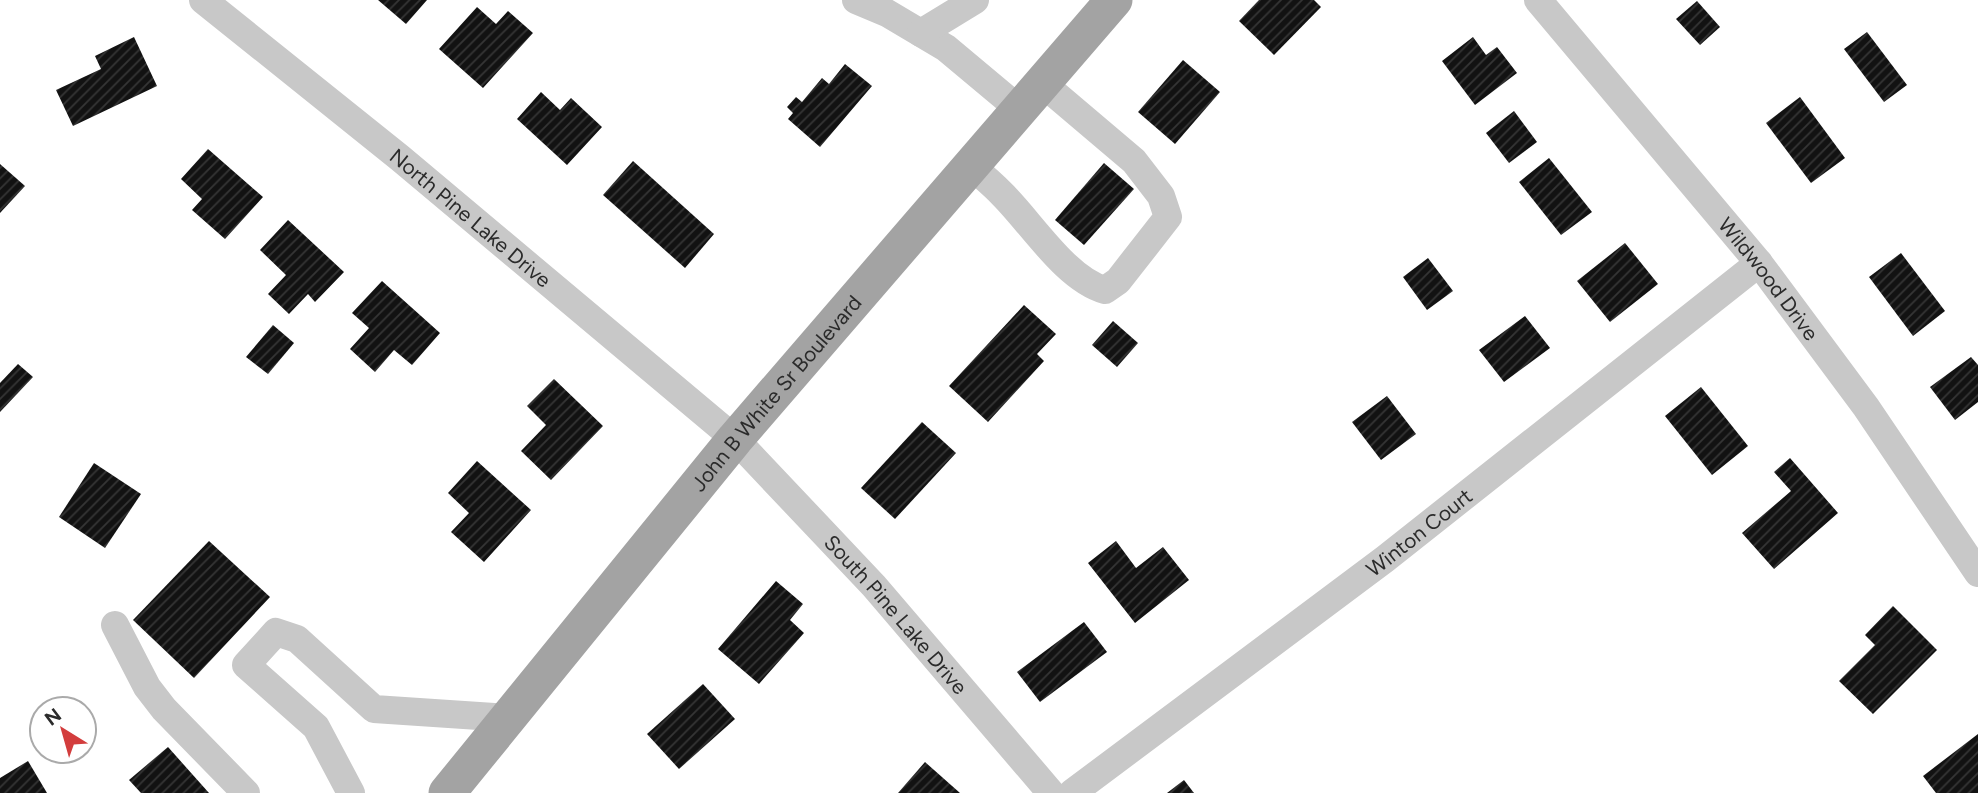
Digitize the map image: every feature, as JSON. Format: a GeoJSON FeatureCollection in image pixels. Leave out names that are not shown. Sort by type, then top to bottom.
{"type":"FeatureCollection","features":[{"type":"Feature","properties":{"kind":"main road","name":"John B White Sr Boulevard"},"geometry":{"type":"LineString","coordinates":[[447,793],[735,439],[1114,0]]}},
{"type":"Feature","properties":{"kind":"street","name":"North Pine Lake Drive"},"geometry":{"type":"LineString","coordinates":[[202,0],[443,193],[735,439]]}},
{"type":"Feature","properties":{"kind":"street"},"geometry":{"type":"LineString","coordinates":[[856,0],[887,13],[1030,96],[1134,161],[1161,196],[1168,217],[1118,281],[1105,290],[1091,286],[1074,274],[1002,194],[971,165]]}},
{"type":"Feature","properties":{"kind":"street"},"geometry":{"type":"LineString","coordinates":[[921,33],[975,0]]}},
{"type":"Feature","properties":{"kind":"street","name":"Wildwood Drive"},"geometry":{"type":"LineString","coordinates":[[1538,0],[1759,262],[1866,407],[1978,573]]}},
{"type":"Feature","properties":{"kind":"street","name":"Winton Court"},"geometry":{"type":"LineString","coordinates":[[1072,793],[1385,559],[1759,262]]}},
{"type":"Feature","properties":{"kind":"street","name":"South Pine Lake Drive"},"geometry":{"type":"LineString","coordinates":[[735,439],[874,586],[1051,793]]}},
{"type":"Feature","properties":{"kind":"street"},"geometry":{"type":"LineString","coordinates":[[115,625],[147,687],[164,709],[246,793]]}},
{"type":"Feature","properties":{"kind":"street"},"geometry":{"type":"LineString","coordinates":[[351,793],[316,727],[246,665],[276,632],[297,639],[374,709],[509,718]]}},
{"type":"Feature","properties":{"kind":"building"},"geometry":{"type":"Polygon","coordinates":[[[378,0],[427,0],[406,24],[378,0]]]}},
{"type":"Feature","properties":{"kind":"building"},"geometry":{"type":"Polygon","coordinates":[[[1259,0],[1314,0],[1321,7],[1274,55],[1239,21],[1259,0]]]}},
{"type":"Feature","properties":{"kind":"building"},"geometry":{"type":"Polygon","coordinates":[[[1697,1],[1720,27],[1700,45],[1676,19],[1697,1]]]}},
{"type":"Feature","properties":{"kind":"building"},"geometry":{"type":"Polygon","coordinates":[[[477,7],[496,24],[508,11],[533,33],[483,88],[439,49],[477,7]]]}},
{"type":"Feature","properties":{"kind":"building"},"geometry":{"type":"Polygon","coordinates":[[[1867,32],[1907,85],[1884,102],[1844,49],[1867,32]]]}},
{"type":"Feature","properties":{"kind":"building"},"geometry":{"type":"Polygon","coordinates":[[[134,37],[157,86],[73,126],[56,90],[101,69],[95,56],[134,37]]]}},
{"type":"Feature","properties":{"kind":"building"},"geometry":{"type":"Polygon","coordinates":[[[1473,37],[1486,55],[1497,47],[1517,73],[1475,105],[1442,61],[1473,37]]]}},
{"type":"Feature","properties":{"kind":"building"},"geometry":{"type":"Polygon","coordinates":[[[1183,60],[1220,92],[1175,144],[1138,112],[1183,60]]]}},
{"type":"Feature","properties":{"kind":"building"},"geometry":{"type":"Polygon","coordinates":[[[845,64],[872,86],[820,147],[788,119],[793,113],[787,107],[796,97],[802,102],[822,78],[829,84],[845,64]]]}},
{"type":"Feature","properties":{"kind":"building"},"geometry":{"type":"Polygon","coordinates":[[[541,92],[560,110],[571,98],[602,127],[567,165],[517,119],[541,92]]]}},
{"type":"Feature","properties":{"kind":"building"},"geometry":{"type":"Polygon","coordinates":[[[1800,97],[1845,158],[1811,183],[1766,123],[1800,97]]]}},
{"type":"Feature","properties":{"kind":"building"},"geometry":{"type":"Polygon","coordinates":[[[1514,111],[1537,142],[1509,163],[1486,133],[1514,111]]]}},
{"type":"Feature","properties":{"kind":"building"},"geometry":{"type":"Polygon","coordinates":[[[208,149],[263,197],[225,239],[192,210],[202,199],[181,179],[208,149]]]}},
{"type":"Feature","properties":{"kind":"building"},"geometry":{"type":"Polygon","coordinates":[[[1549,158],[1592,212],[1561,235],[1519,182],[1549,158]]]}},
{"type":"Feature","properties":{"kind":"building"},"geometry":{"type":"Polygon","coordinates":[[[633,161],[714,234],[685,268],[603,195],[633,161]]]}},
{"type":"Feature","properties":{"kind":"building"},"geometry":{"type":"Polygon","coordinates":[[[1104,163],[1134,189],[1084,245],[1055,220],[1104,163]]]}},
{"type":"Feature","properties":{"kind":"building"},"geometry":{"type":"Polygon","coordinates":[[[0,164],[25,186],[0,213],[0,164]]]}},
{"type":"Feature","properties":{"kind":"building"},"geometry":{"type":"Polygon","coordinates":[[[288,220],[344,272],[315,302],[308,294],[289,314],[268,294],[286,275],[260,250],[288,220]]]}},
{"type":"Feature","properties":{"kind":"building"},"geometry":{"type":"Polygon","coordinates":[[[1625,243],[1658,284],[1610,322],[1577,281],[1625,243]]]}},
{"type":"Feature","properties":{"kind":"building"},"geometry":{"type":"Polygon","coordinates":[[[1901,253],[1945,311],[1913,336],[1869,277],[1901,253]]]}},
{"type":"Feature","properties":{"kind":"building"},"geometry":{"type":"Polygon","coordinates":[[[1428,258],[1453,291],[1427,310],[1403,277],[1428,258]]]}},
{"type":"Feature","properties":{"kind":"building"},"geometry":{"type":"Polygon","coordinates":[[[382,281],[440,333],[412,365],[394,350],[375,372],[350,349],[369,328],[352,313],[382,281]]]}},
{"type":"Feature","properties":{"kind":"building"},"geometry":{"type":"Polygon","coordinates":[[[1024,305],[1056,334],[1037,354],[1044,361],[988,422],[949,386],[1024,305]]]}},
{"type":"Feature","properties":{"kind":"building"},"geometry":{"type":"Polygon","coordinates":[[[1525,316],[1550,348],[1504,382],[1479,350],[1525,316]]]}},
{"type":"Feature","properties":{"kind":"building"},"geometry":{"type":"Polygon","coordinates":[[[1113,321],[1138,343],[1117,367],[1092,345],[1113,321]]]}},
{"type":"Feature","properties":{"kind":"building"},"geometry":{"type":"Polygon","coordinates":[[[273,325],[294,343],[268,374],[246,357],[273,325]]]}},
{"type":"Feature","properties":{"kind":"building"},"geometry":{"type":"Polygon","coordinates":[[[1971,357],[1978,365],[1978,402],[1955,420],[1930,387],[1971,357]]]}},
{"type":"Feature","properties":{"kind":"building"},"geometry":{"type":"Polygon","coordinates":[[[18,364],[33,377],[0,412],[0,383],[18,364]]]}},
{"type":"Feature","properties":{"kind":"building"},"geometry":{"type":"Polygon","coordinates":[[[554,379],[603,426],[551,480],[521,451],[546,425],[527,406],[554,379]]]}},
{"type":"Feature","properties":{"kind":"building"},"geometry":{"type":"Polygon","coordinates":[[[1701,387],[1748,446],[1712,475],[1665,416],[1701,387]]]}},
{"type":"Feature","properties":{"kind":"building"},"geometry":{"type":"Polygon","coordinates":[[[1387,396],[1416,434],[1381,460],[1352,422],[1387,396]]]}},
{"type":"Feature","properties":{"kind":"building"},"geometry":{"type":"Polygon","coordinates":[[[922,422],[956,453],[895,519],[861,488],[922,422]]]}},
{"type":"Feature","properties":{"kind":"building"},"geometry":{"type":"Polygon","coordinates":[[[1790,458],[1838,513],[1774,569],[1742,533],[1791,491],[1774,472],[1790,458]]]}},
{"type":"Feature","properties":{"kind":"building"},"geometry":{"type":"Polygon","coordinates":[[[477,461],[531,510],[484,562],[451,532],[469,513],[448,493],[477,461]]]}},
{"type":"Feature","properties":{"kind":"building"},"geometry":{"type":"Polygon","coordinates":[[[94,463],[141,494],[105,548],[59,517],[94,463]]]}},
{"type":"Feature","properties":{"kind":"building"},"geometry":{"type":"Polygon","coordinates":[[[209,541],[270,597],[194,678],[133,620],[209,541]]]}},
{"type":"Feature","properties":{"kind":"building"},"geometry":{"type":"Polygon","coordinates":[[[1116,541],[1136,568],[1163,547],[1189,580],[1135,623],[1088,563],[1116,541]]]}},
{"type":"Feature","properties":{"kind":"building"},"geometry":{"type":"Polygon","coordinates":[[[776,581],[803,604],[790,620],[804,633],[759,684],[718,649],[776,581]]]}},
{"type":"Feature","properties":{"kind":"building"},"geometry":{"type":"Polygon","coordinates":[[[1893,606],[1937,650],[1873,714],[1839,681],[1875,645],[1865,635],[1893,606]]]}},
{"type":"Feature","properties":{"kind":"building"},"geometry":{"type":"Polygon","coordinates":[[[1084,622],[1107,652],[1040,702],[1017,672],[1084,622]]]}},
{"type":"Feature","properties":{"kind":"building"},"geometry":{"type":"Polygon","coordinates":[[[703,684],[735,719],[679,769],[647,734],[703,684]]]}},
{"type":"Feature","properties":{"kind":"building"},"geometry":{"type":"Polygon","coordinates":[[[1978,734],[1978,793],[1936,793],[1923,776],[1978,734]]]}},
{"type":"Feature","properties":{"kind":"building"},"geometry":{"type":"Polygon","coordinates":[[[168,747],[209,793],[141,793],[129,780],[168,747]]]}},
{"type":"Feature","properties":{"kind":"building"},"geometry":{"type":"Polygon","coordinates":[[[28,761],[47,793],[0,793],[0,778],[28,761]]]}},
{"type":"Feature","properties":{"kind":"building"},"geometry":{"type":"Polygon","coordinates":[[[925,762],[960,793],[898,793],[925,762]]]}},
{"type":"Feature","properties":{"kind":"building"},"geometry":{"type":"Polygon","coordinates":[[[1184,780],[1194,793],[1167,793],[1184,780]]]}}]}
